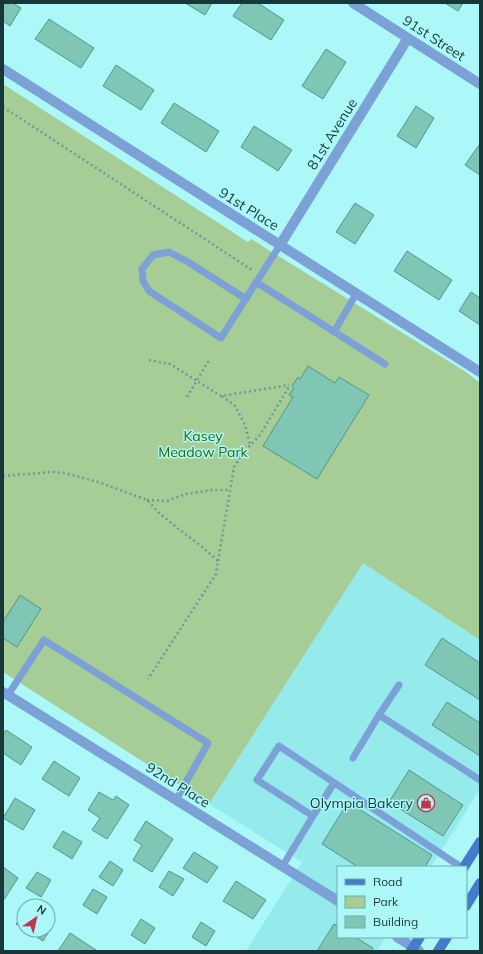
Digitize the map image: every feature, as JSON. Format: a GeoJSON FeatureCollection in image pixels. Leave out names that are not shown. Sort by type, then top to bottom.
{"type":"FeatureCollection","features":[{"type":"Feature","properties":{"kind":"street","name":"91st Street"},"geometry":{"type":"LineString","coordinates":[[358,4],[480,84]]}},
{"type":"Feature","properties":{"kind":"street","name":"81st Avenue"},"geometry":{"type":"LineString","coordinates":[[280,245],[408,38]]}},
{"type":"Feature","properties":{"kind":"street","name":"91st Place"},"geometry":{"type":"LineString","coordinates":[[3,69],[480,372]]}},
{"type":"Feature","properties":{"kind":"street","name":"92nd Place"},"geometry":{"type":"LineString","coordinates":[[6,693],[337,900]]}},
{"type":"Feature","properties":{"kind":"street"},"geometry":{"type":"LineString","coordinates":[[464,866],[480,842]]}},
{"type":"Feature","properties":{"kind":"street"},"geometry":{"type":"LineString","coordinates":[[467,905],[479,888]]}},
{"type":"Feature","properties":{"kind":"street"},"geometry":{"type":"LineString","coordinates":[[398,938],[414,950],[420,938]]}},
{"type":"Feature","properties":{"kind":"street"},"geometry":{"type":"LineString","coordinates":[[438,951],[446,938]]}},
{"type":"Feature","properties":{"kind":"lane"},"geometry":{"type":"LineString","coordinates":[[246,299],[188,262],[169,252],[153,255],[142,269],[143,281],[149,291],[221,338],[261,276],[280,245]]}},
{"type":"Feature","properties":{"kind":"lane"},"geometry":{"type":"LineString","coordinates":[[256,282],[385,364]]}},
{"type":"Feature","properties":{"kind":"lane"},"geometry":{"type":"LineString","coordinates":[[334,332],[356,294]]}},
{"type":"Feature","properties":{"kind":"lane"},"geometry":{"type":"LineString","coordinates":[[6,693],[44,640],[208,743],[176,800]]}},
{"type":"Feature","properties":{"kind":"lane"},"geometry":{"type":"LineString","coordinates":[[353,758],[399,685]]}},
{"type":"Feature","properties":{"kind":"lane"},"geometry":{"type":"LineString","coordinates":[[379,715],[480,780]]}},
{"type":"Feature","properties":{"kind":"lane"},"geometry":{"type":"LineString","coordinates":[[313,816],[257,780],[279,746],[461,866]]}},
{"type":"Feature","properties":{"kind":"lane"},"geometry":{"type":"LineString","coordinates":[[282,866],[334,783]]}},
{"type":"Feature","properties":{"kind":"path"},"geometry":{"type":"LineString","coordinates":[[3,107],[261,276]]}},
{"type":"Feature","properties":{"kind":"path"},"geometry":{"type":"LineString","coordinates":[[149,360],[170,364],[222,396],[235,406],[245,425],[250,446]]}},
{"type":"Feature","properties":{"kind":"path"},"geometry":{"type":"LineString","coordinates":[[186,397],[209,360]]}},
{"type":"Feature","properties":{"kind":"path"},"geometry":{"type":"LineString","coordinates":[[148,679],[216,574],[234,467],[243,453],[260,434],[290,385],[222,396]]}},
{"type":"Feature","properties":{"kind":"path"},"geometry":{"type":"LineString","coordinates":[[3,476],[52,472],[65,473],[101,482],[147,500],[167,501],[186,494],[212,490],[230,490]]}},
{"type":"Feature","properties":{"kind":"path"},"geometry":{"type":"LineString","coordinates":[[147,500],[164,517],[202,546],[218,562]]}},
{"type":"Feature","properties":{"kind":"shaded area"},"geometry":{"type":"Polygon","coordinates":[[[363,562],[480,640],[480,789],[432,866],[337,866],[337,938],[385,938],[377,951],[246,951],[302,862],[209,804],[363,562]]]}},
{"type":"Feature","properties":{"kind":"green space","name":"Kasey Meadow Park"},"geometry":{"type":"Polygon","coordinates":[[[3,84],[248,242],[251,239],[466,372],[480,383],[480,640],[363,563],[209,804],[3,672],[3,84]]]}},
{"type":"Feature","properties":{"kind":"building"},"geometry":{"type":"Polygon","coordinates":[[[3,3],[13,3],[21,8],[10,26],[3,21],[3,3]]]}},
{"type":"Feature","properties":{"kind":"building"},"geometry":{"type":"Polygon","coordinates":[[[185,3],[212,3],[205,15],[185,3]]]}},
{"type":"Feature","properties":{"kind":"building"},"geometry":{"type":"Polygon","coordinates":[[[242,3],[258,3],[284,20],[271,40],[233,16],[242,3]]]}},
{"type":"Feature","properties":{"kind":"building"},"geometry":{"type":"Polygon","coordinates":[[[445,3],[463,3],[458,11],[445,3]]]}},
{"type":"Feature","properties":{"kind":"building"},"geometry":{"type":"Polygon","coordinates":[[[49,19],[94,48],[81,68],[35,39],[49,19]]]}},
{"type":"Feature","properties":{"kind":"building"},"geometry":{"type":"Polygon","coordinates":[[[326,49],[346,62],[323,99],[302,86],[326,49]]]}},
{"type":"Feature","properties":{"kind":"building"},"geometry":{"type":"Polygon","coordinates":[[[116,65],[154,90],[141,110],[103,86],[116,65]]]}},
{"type":"Feature","properties":{"kind":"building"},"geometry":{"type":"Polygon","coordinates":[[[174,103],[219,131],[206,152],[161,123],[174,103]]]}},
{"type":"Feature","properties":{"kind":"building"},"geometry":{"type":"Polygon","coordinates":[[[416,106],[434,118],[416,148],[397,136],[416,106]]]}},
{"type":"Feature","properties":{"kind":"building"},"geometry":{"type":"Polygon","coordinates":[[[254,126],[292,150],[278,171],[241,147],[254,126]]]}},
{"type":"Feature","properties":{"kind":"building"},"geometry":{"type":"Polygon","coordinates":[[[480,145],[480,175],[465,165],[480,145]]]}},
{"type":"Feature","properties":{"kind":"building"},"geometry":{"type":"Polygon","coordinates":[[[355,203],[374,215],[355,244],[336,232],[355,203]]]}},
{"type":"Feature","properties":{"kind":"building"},"geometry":{"type":"Polygon","coordinates":[[[407,251],[452,280],[439,300],[394,271],[407,251]]]}},
{"type":"Feature","properties":{"kind":"building"},"geometry":{"type":"Polygon","coordinates":[[[471,292],[480,298],[480,325],[459,311],[471,292]]]}},
{"type":"Feature","properties":{"kind":"building"},"geometry":{"type":"Polygon","coordinates":[[[308,366],[335,383],[339,377],[369,395],[317,479],[263,446],[293,397],[289,395],[294,388],[292,386],[298,377],[300,379],[308,366]]]}},
{"type":"Feature","properties":{"kind":"building"},"geometry":{"type":"Polygon","coordinates":[[[20,595],[41,609],[17,647],[3,638],[3,622],[20,595]]]}},
{"type":"Feature","properties":{"kind":"building"},"geometry":{"type":"Polygon","coordinates":[[[442,638],[480,663],[480,700],[425,665],[442,638]]]}},
{"type":"Feature","properties":{"kind":"building"},"geometry":{"type":"Polygon","coordinates":[[[447,702],[480,723],[480,756],[432,725],[447,702]]]}},
{"type":"Feature","properties":{"kind":"building"},"geometry":{"type":"Polygon","coordinates":[[[6,730],[32,747],[21,765],[3,753],[3,734],[6,730]]]}},
{"type":"Feature","properties":{"kind":"building"},"geometry":{"type":"Polygon","coordinates":[[[54,761],[80,778],[69,796],[42,779],[54,761]]]}},
{"type":"Feature","properties":{"kind":"building","name":"Olympia Bakery"},"geometry":{"type":"Polygon","coordinates":[[[409,770],[463,805],[443,836],[389,802],[409,770]]]}},
{"type":"Feature","properties":{"kind":"building"},"geometry":{"type":"Polygon","coordinates":[[[99,792],[113,800],[116,796],[129,805],[107,839],[92,830],[100,818],[88,810],[99,792]]]}},
{"type":"Feature","properties":{"kind":"building"},"geometry":{"type":"Polygon","coordinates":[[[15,798],[35,810],[23,830],[3,818],[15,798]]]}},
{"type":"Feature","properties":{"kind":"building"},"geometry":{"type":"Polygon","coordinates":[[[348,802],[432,855],[426,866],[356,866],[322,844],[348,802]]]}},
{"type":"Feature","properties":{"kind":"building"},"geometry":{"type":"Polygon","coordinates":[[[146,821],[173,839],[152,872],[133,860],[142,845],[134,840],[146,821]]]}},
{"type":"Feature","properties":{"kind":"building"},"geometry":{"type":"Polygon","coordinates":[[[63,831],[82,842],[72,859],[53,847],[63,831]]]}},
{"type":"Feature","properties":{"kind":"building"},"geometry":{"type":"Polygon","coordinates":[[[194,852],[218,867],[207,883],[183,868],[194,852]]]}},
{"type":"Feature","properties":{"kind":"building"},"geometry":{"type":"Polygon","coordinates":[[[110,861],[123,870],[113,886],[99,877],[110,861]]]}},
{"type":"Feature","properties":{"kind":"building"},"geometry":{"type":"Polygon","coordinates":[[[3,867],[18,878],[3,901],[3,867]]]}},
{"type":"Feature","properties":{"kind":"building"},"geometry":{"type":"Polygon","coordinates":[[[169,871],[184,879],[173,896],[159,887],[169,871]]]}},
{"type":"Feature","properties":{"kind":"building"},"geometry":{"type":"Polygon","coordinates":[[[37,872],[51,880],[41,897],[26,888],[37,872]]]}},
{"type":"Feature","properties":{"kind":"building"},"geometry":{"type":"Polygon","coordinates":[[[236,881],[266,900],[253,919],[223,901],[236,881]]]}},
{"type":"Feature","properties":{"kind":"building"},"geometry":{"type":"Polygon","coordinates":[[[93,889],[107,897],[97,914],[83,905],[93,889]]]}},
{"type":"Feature","properties":{"kind":"building"},"geometry":{"type":"Polygon","coordinates":[[[141,919],[155,928],[145,944],[131,935],[141,919]]]}},
{"type":"Feature","properties":{"kind":"building"},"geometry":{"type":"Polygon","coordinates":[[[201,922],[215,931],[206,946],[192,937],[201,922]]]}},
{"type":"Feature","properties":{"kind":"building"},"geometry":{"type":"Polygon","coordinates":[[[334,924],[337,926],[337,938],[357,938],[373,948],[371,951],[317,951],[334,924]]]}},
{"type":"Feature","properties":{"kind":"building"},"geometry":{"type":"Polygon","coordinates":[[[70,933],[96,950],[96,951],[58,951],[70,933]]]}},
{"type":"Feature","properties":{"kind":"place","name":"Olympia Bakery"},"geometry":{"type":"Point","coordinates":[426,803]}}]}
